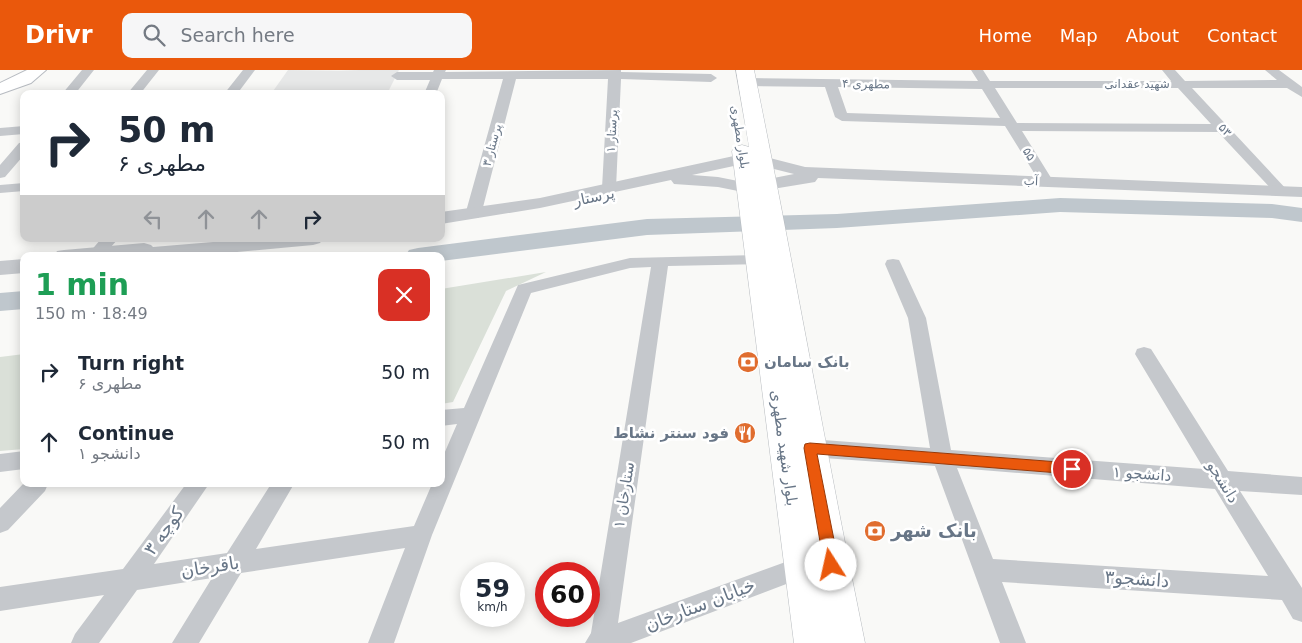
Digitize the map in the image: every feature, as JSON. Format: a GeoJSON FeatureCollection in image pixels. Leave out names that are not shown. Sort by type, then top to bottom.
{"type":"FeatureCollection","features":[{"type":"Feature","properties":{"kind":"main road","name":"بلوار مطهری"},"geometry":{"type":"LineString","coordinates":[[729,70],[752,159],[759,195],[764,254]]}},
{"type":"Feature","properties":{"kind":"main road"},"geometry":{"type":"LineString","coordinates":[[0,89],[40,71]]}},
{"type":"Feature","properties":{"kind":"main road","name":"بلوار مطهری"},"geometry":{"type":"LineString","coordinates":[[746,76],[752,159]]}},
{"type":"Feature","properties":{"kind":"main road","name":"بلوار شهید مطهری"},"geometry":{"type":"LineString","coordinates":[[764,254],[810,448],[846,643]]}},
{"type":"Feature","properties":{"kind":"main road","name":"بلوار شهید مطهری"},"geometry":{"type":"LineString","coordinates":[[764,254],[813,643]]}},
{"type":"Feature","properties":{"kind":"street"},"geometry":{"type":"LineString","coordinates":[[71,90],[88,70]]}},
{"type":"Feature","properties":{"kind":"street"},"geometry":{"type":"LineString","coordinates":[[136,90],[153,70]]}},
{"type":"Feature","properties":{"kind":"street"},"geometry":{"type":"LineString","coordinates":[[233,90],[248,70]]}},
{"type":"Feature","properties":{"kind":"street"},"geometry":{"type":"LineString","coordinates":[[899,70],[912,85]]}},
{"type":"Feature","properties":{"kind":"street","name":"۵۵"},"geometry":{"type":"LineString","coordinates":[[977,70],[1046,181]]}},
{"type":"Feature","properties":{"kind":"street","name":"۵۳"},"geometry":{"type":"LineString","coordinates":[[1168,70],[1281,191]]}},
{"type":"Feature","properties":{"kind":"street"},"geometry":{"type":"LineString","coordinates":[[1271,70],[1297,88]]}},
{"type":"Feature","properties":{"kind":"street"},"geometry":{"type":"LineString","coordinates":[[397,76],[439,73],[615,72],[711,78]]}},
{"type":"Feature","properties":{"kind":"street","name":"پرستار ۱"},"geometry":{"type":"LineString","coordinates":[[609,188],[615,72]]}},
{"type":"Feature","properties":{"kind":"street"},"geometry":{"type":"LineString","coordinates":[[432,90],[439,73]]}},
{"type":"Feature","properties":{"kind":"street","name":"پرستار ۳"},"geometry":{"type":"LineString","coordinates":[[473,214],[511,73]]}},
{"type":"Feature","properties":{"kind":"street","name":"مطهری ۴"},"geometry":{"type":"LineString","coordinates":[[746,76],[830,84],[985,85]]}},
{"type":"Feature","properties":{"kind":"street"},"geometry":{"type":"LineString","coordinates":[[830,84],[842,117],[1011,124],[1223,128]]}},
{"type":"Feature","properties":{"kind":"street","name":"شهید عقدانی"},"geometry":{"type":"LineString","coordinates":[[985,85],[1181,84],[1297,88]]}},
{"type":"Feature","properties":{"kind":"street"},"geometry":{"type":"LineString","coordinates":[[0,132],[20,130]]}},
{"type":"Feature","properties":{"kind":"street"},"geometry":{"type":"LineString","coordinates":[[0,174],[20,151]]}},
{"type":"Feature","properties":{"kind":"street","name":"آب"},"geometry":{"type":"LineString","coordinates":[[752,159],[805,172],[1302,192]]}},
{"type":"Feature","properties":{"kind":"street","name":"پرستار"},"geometry":{"type":"LineString","coordinates":[[445,218],[540,203],[752,159]]}},
{"type":"Feature","properties":{"kind":"street","name":"آب"},"geometry":{"type":"LineString","coordinates":[[759,195],[782,181],[805,178],[1302,198]]}},
{"type":"Feature","properties":{"kind":"street","name":"پرستار"},"geometry":{"type":"LineString","coordinates":[[445,225],[515,215],[674,180],[718,182],[759,195]]}},
{"type":"Feature","properties":{"kind":"street"},"geometry":{"type":"LineString","coordinates":[[0,189],[20,186]]}},
{"type":"Feature","properties":{"kind":"street"},"geometry":{"type":"LineString","coordinates":[[80,252],[103,246],[185,242]]}},
{"type":"Feature","properties":{"kind":"street"},"geometry":{"type":"LineString","coordinates":[[172,252],[281,242]]}},
{"type":"Feature","properties":{"kind":"street"},"geometry":{"type":"LineString","coordinates":[[445,476],[524,289],[630,263],[764,254]]}},
{"type":"Feature","properties":{"kind":"street"},"geometry":{"type":"LineString","coordinates":[[0,262],[20,260]]}},
{"type":"Feature","properties":{"kind":"street","name":"ستارخان ۱"},"geometry":{"type":"LineString","coordinates":[[601,642],[660,261]]}},
{"type":"Feature","properties":{"kind":"street"},"geometry":{"type":"LineString","coordinates":[[892,264],[917,318],[942,458],[1013,643]]}},
{"type":"Feature","properties":{"kind":"street"},"geometry":{"type":"LineString","coordinates":[[0,268],[20,266]]}},
{"type":"Feature","properties":{"kind":"street","name":"دانشجو"},"geometry":{"type":"LineString","coordinates":[[1144,354],[1302,610]]}},
{"type":"Feature","properties":{"kind":"street"},"geometry":{"type":"LineString","coordinates":[[445,418],[470,415]]}},
{"type":"Feature","properties":{"kind":"street"},"geometry":{"type":"LineString","coordinates":[[810,448],[942,458]]}},
{"type":"Feature","properties":{"kind":"street","name":"دانشجو ۱"},"geometry":{"type":"LineString","coordinates":[[942,458],[1302,486]]}},
{"type":"Feature","properties":{"kind":"street"},"geometry":{"type":"LineString","coordinates":[[0,463],[20,460]]}},
{"type":"Feature","properties":{"kind":"street"},"geometry":{"type":"LineString","coordinates":[[0,523],[34,487]]}},
{"type":"Feature","properties":{"kind":"street","name":"کوچه ۳"},"geometry":{"type":"LineString","coordinates":[[84,643],[196,487]]}},
{"type":"Feature","properties":{"kind":"street"},"geometry":{"type":"LineString","coordinates":[[185,643],[281,487]]}},
{"type":"Feature","properties":{"kind":"street"},"geometry":{"type":"LineString","coordinates":[[381,643],[441,487]]}},
{"type":"Feature","properties":{"kind":"street","name":"باقرخان"},"geometry":{"type":"LineString","coordinates":[[0,599],[421,535]]}},
{"type":"Feature","properties":{"kind":"street","name":"خیابان ستارخان"},"geometry":{"type":"LineString","coordinates":[[601,642],[802,567]]}},
{"type":"Feature","properties":{"kind":"street","name":"دانشجو۳"},"geometry":{"type":"LineString","coordinates":[[985,570],[1289,589]]}},
{"type":"Feature","properties":{"kind":"shaded area"},"geometry":{"type":"Polygon","coordinates":[[[288,70],[399,70],[389,90],[274,90],[288,70]]]}},
{"type":"Feature","properties":{"kind":"shaded area"},"geometry":{"type":"Polygon","coordinates":[[[546,272],[506,291],[453,402],[445,403],[445,288],[546,272]]]}},
{"type":"Feature","properties":{"kind":"shaded area"},"geometry":{"type":"Polygon","coordinates":[[[20,354],[20,449],[0,451],[0,357],[20,354]]]}},
{"type":"Feature","properties":{"kind":"waterway"},"geometry":{"type":"LineString","coordinates":[[445,252],[647,227],[837,221],[1060,205],[1272,211],[1302,215]]}},
{"type":"Feature","properties":{"kind":"waterway"},"geometry":{"type":"LineString","coordinates":[[0,302],[20,300]]}},
{"type":"Feature","properties":{"kind":"place","name":"بانک سامان"},"geometry":{"type":"Point","coordinates":[748,362]}},
{"type":"Feature","properties":{"kind":"place","name":"فود سنتر نشاط"},"geometry":{"type":"Point","coordinates":[745,433]}},
{"type":"Feature","properties":{"kind":"place","name":"بانک شهر"},"geometry":{"type":"Point","coordinates":[875,531]}},
{"type":"Feature","properties":{"kind":"route"},"geometry":{"type":"LineString","coordinates":[[831,565],[810,448],[1072,469]]}}]}
